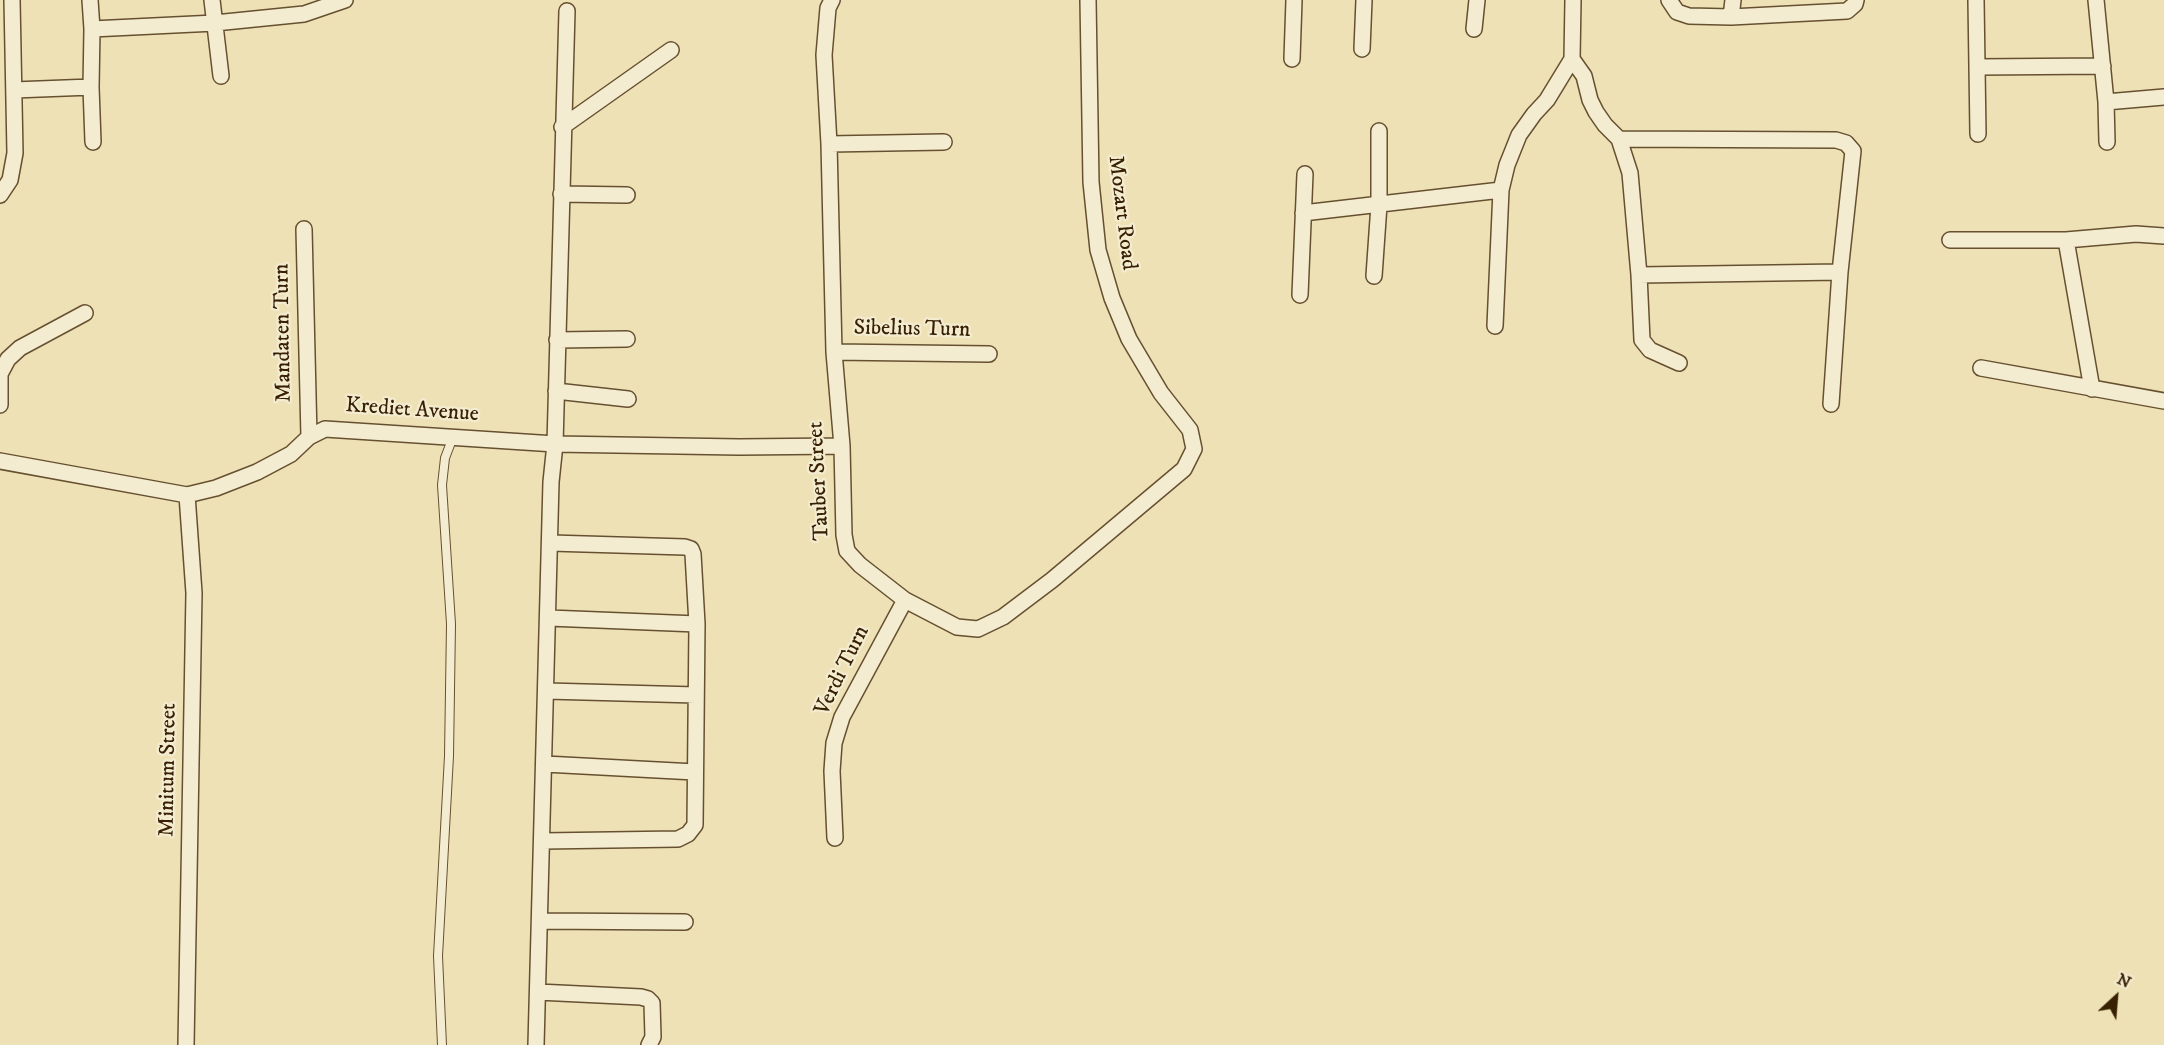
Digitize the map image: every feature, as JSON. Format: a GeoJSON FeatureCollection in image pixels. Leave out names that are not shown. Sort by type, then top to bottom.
{"type":"FeatureCollection","features":[{"type":"Feature","properties":{"kind":"street"},"geometry":{"type":"LineString","coordinates":[[0,195],[10,180],[15,153],[12,0]]}},
{"type":"Feature","properties":{"kind":"street"},"geometry":{"type":"LineString","coordinates":[[90,0],[93,142]]}},
{"type":"Feature","properties":{"kind":"street"},"geometry":{"type":"LineString","coordinates":[[212,0],[221,76]]}},
{"type":"Feature","properties":{"kind":"street"},"geometry":{"type":"LineString","coordinates":[[92,29],[215,23],[283,8],[304,14],[345,0]]}},
{"type":"Feature","properties":{"kind":"street","name":"Tauber Street"},"geometry":{"type":"LineString","coordinates":[[832,0],[828,8],[824,55],[829,144],[834,352],[842,446],[847,551],[860,565],[905,600],[957,627],[978,629],[1003,617],[1035,594],[1184,469],[1192,456],[1194,443]]}},
{"type":"Feature","properties":{"kind":"street","name":"Mozart Road"},"geometry":{"type":"LineString","coordinates":[[1088,0],[1091,182],[1098,250],[1112,298],[1129,339],[1161,393],[1191,430],[1194,443]]}},
{"type":"Feature","properties":{"kind":"street"},"geometry":{"type":"LineString","coordinates":[[1292,59],[1294,0]]}},
{"type":"Feature","properties":{"kind":"street"},"geometry":{"type":"LineString","coordinates":[[1362,49],[1364,0]]}},
{"type":"Feature","properties":{"kind":"street"},"geometry":{"type":"LineString","coordinates":[[1474,29],[1477,0]]}},
{"type":"Feature","properties":{"kind":"street"},"geometry":{"type":"LineString","coordinates":[[1495,326],[1501,190],[1507,165],[1519,135],[1547,100],[1572,59],[1573,0]]}},
{"type":"Feature","properties":{"kind":"street"},"geometry":{"type":"LineString","coordinates":[[1669,0],[1677,12],[1683,14],[1731,17],[1847,11],[1856,0]]}},
{"type":"Feature","properties":{"kind":"street"},"geometry":{"type":"LineString","coordinates":[[1731,17],[1733,0]]}},
{"type":"Feature","properties":{"kind":"street"},"geometry":{"type":"LineString","coordinates":[[1976,0],[1978,134]]}},
{"type":"Feature","properties":{"kind":"street"},"geometry":{"type":"LineString","coordinates":[[2096,0],[2106,102],[2107,142]]}},
{"type":"Feature","properties":{"kind":"street"},"geometry":{"type":"LineString","coordinates":[[536,1045],[551,482],[555,444],[567,11]]}},
{"type":"Feature","properties":{"kind":"street"},"geometry":{"type":"LineString","coordinates":[[562,127],[671,50]]}},
{"type":"Feature","properties":{"kind":"street"},"geometry":{"type":"LineString","coordinates":[[1572,59],[1584,76],[1590,100],[1596,112],[1619,139],[1630,173],[1642,340],[1650,350],[1679,363]]}},
{"type":"Feature","properties":{"kind":"street"},"geometry":{"type":"LineString","coordinates":[[1978,67],[2103,66]]}},
{"type":"Feature","properties":{"kind":"street"},"geometry":{"type":"LineString","coordinates":[[14,90],[91,87]]}},
{"type":"Feature","properties":{"kind":"street"},"geometry":{"type":"LineString","coordinates":[[2106,102],[2164,97]]}},
{"type":"Feature","properties":{"kind":"street"},"geometry":{"type":"LineString","coordinates":[[1374,276],[1379,205],[1379,130]]}},
{"type":"Feature","properties":{"kind":"street"},"geometry":{"type":"LineString","coordinates":[[1619,139],[1836,140],[1846,143],[1853,151],[1840,272],[1831,404]]}},
{"type":"Feature","properties":{"kind":"street"},"geometry":{"type":"LineString","coordinates":[[829,144],[944,142]]}},
{"type":"Feature","properties":{"kind":"street"},"geometry":{"type":"LineString","coordinates":[[1300,295],[1305,174]]}},
{"type":"Feature","properties":{"kind":"street"},"geometry":{"type":"LineString","coordinates":[[1303,213],[1501,190]]}},
{"type":"Feature","properties":{"kind":"street"},"geometry":{"type":"LineString","coordinates":[[561,194],[627,195]]}},
{"type":"Feature","properties":{"kind":"street","name":"Mandaten Turn"},"geometry":{"type":"LineString","coordinates":[[304,229],[309,437]]}},
{"type":"Feature","properties":{"kind":"street"},"geometry":{"type":"LineString","coordinates":[[1950,240],[2066,240],[2136,234],[2164,236]]}},
{"type":"Feature","properties":{"kind":"street"},"geometry":{"type":"LineString","coordinates":[[2066,240],[2092,390]]}},
{"type":"Feature","properties":{"kind":"street"},"geometry":{"type":"LineString","coordinates":[[1639,274],[1840,272]]}},
{"type":"Feature","properties":{"kind":"street"},"geometry":{"type":"LineString","coordinates":[[0,405],[0,374],[8,359],[20,348],[85,313]]}},
{"type":"Feature","properties":{"kind":"street"},"geometry":{"type":"LineString","coordinates":[[557,340],[627,339]]}},
{"type":"Feature","properties":{"kind":"street","name":"Sibelius Turn"},"geometry":{"type":"LineString","coordinates":[[834,352],[989,354]]}},
{"type":"Feature","properties":{"kind":"street"},"geometry":{"type":"LineString","coordinates":[[1981,368],[2092,390],[2164,401]]}},
{"type":"Feature","properties":{"kind":"street"},"geometry":{"type":"LineString","coordinates":[[556,391],[628,399]]}},
{"type":"Feature","properties":{"kind":"street","name":"Krediet Avenue"},"geometry":{"type":"LineString","coordinates":[[0,461],[187,495],[216,488],[257,472],[291,453],[309,437],[325,429],[555,444],[842,446]]}},
{"type":"Feature","properties":{"kind":"street","name":"Minitum Street"},"geometry":{"type":"LineString","coordinates":[[186,1045],[194,593],[187,495]]}},
{"type":"Feature","properties":{"kind":"street"},"geometry":{"type":"LineString","coordinates":[[543,842],[678,839],[688,834],[695,825],[697,624],[691,549],[551,543]]}},
{"type":"Feature","properties":{"kind":"street","name":"Verdi Turn"},"geometry":{"type":"LineString","coordinates":[[835,838],[832,771],[834,743],[842,717],[905,600]]}},
{"type":"Feature","properties":{"kind":"street"},"geometry":{"type":"LineString","coordinates":[[549,618],[697,624]]}},
{"type":"Feature","properties":{"kind":"street"},"geometry":{"type":"LineString","coordinates":[[547,691],[696,695]]}},
{"type":"Feature","properties":{"kind":"street"},"geometry":{"type":"LineString","coordinates":[[545,764],[695,772]]}},
{"type":"Feature","properties":{"kind":"street"},"geometry":{"type":"LineString","coordinates":[[540,921],[685,922]]}},
{"type":"Feature","properties":{"kind":"street"},"geometry":{"type":"LineString","coordinates":[[538,992],[648,999],[652,1003],[653,1037],[649,1045]]}},
{"type":"Feature","properties":{"kind":"lane"},"geometry":{"type":"LineString","coordinates":[[442,1045],[438,957],[449,756],[451,624],[442,485],[445,458],[454,436]]}}]}
